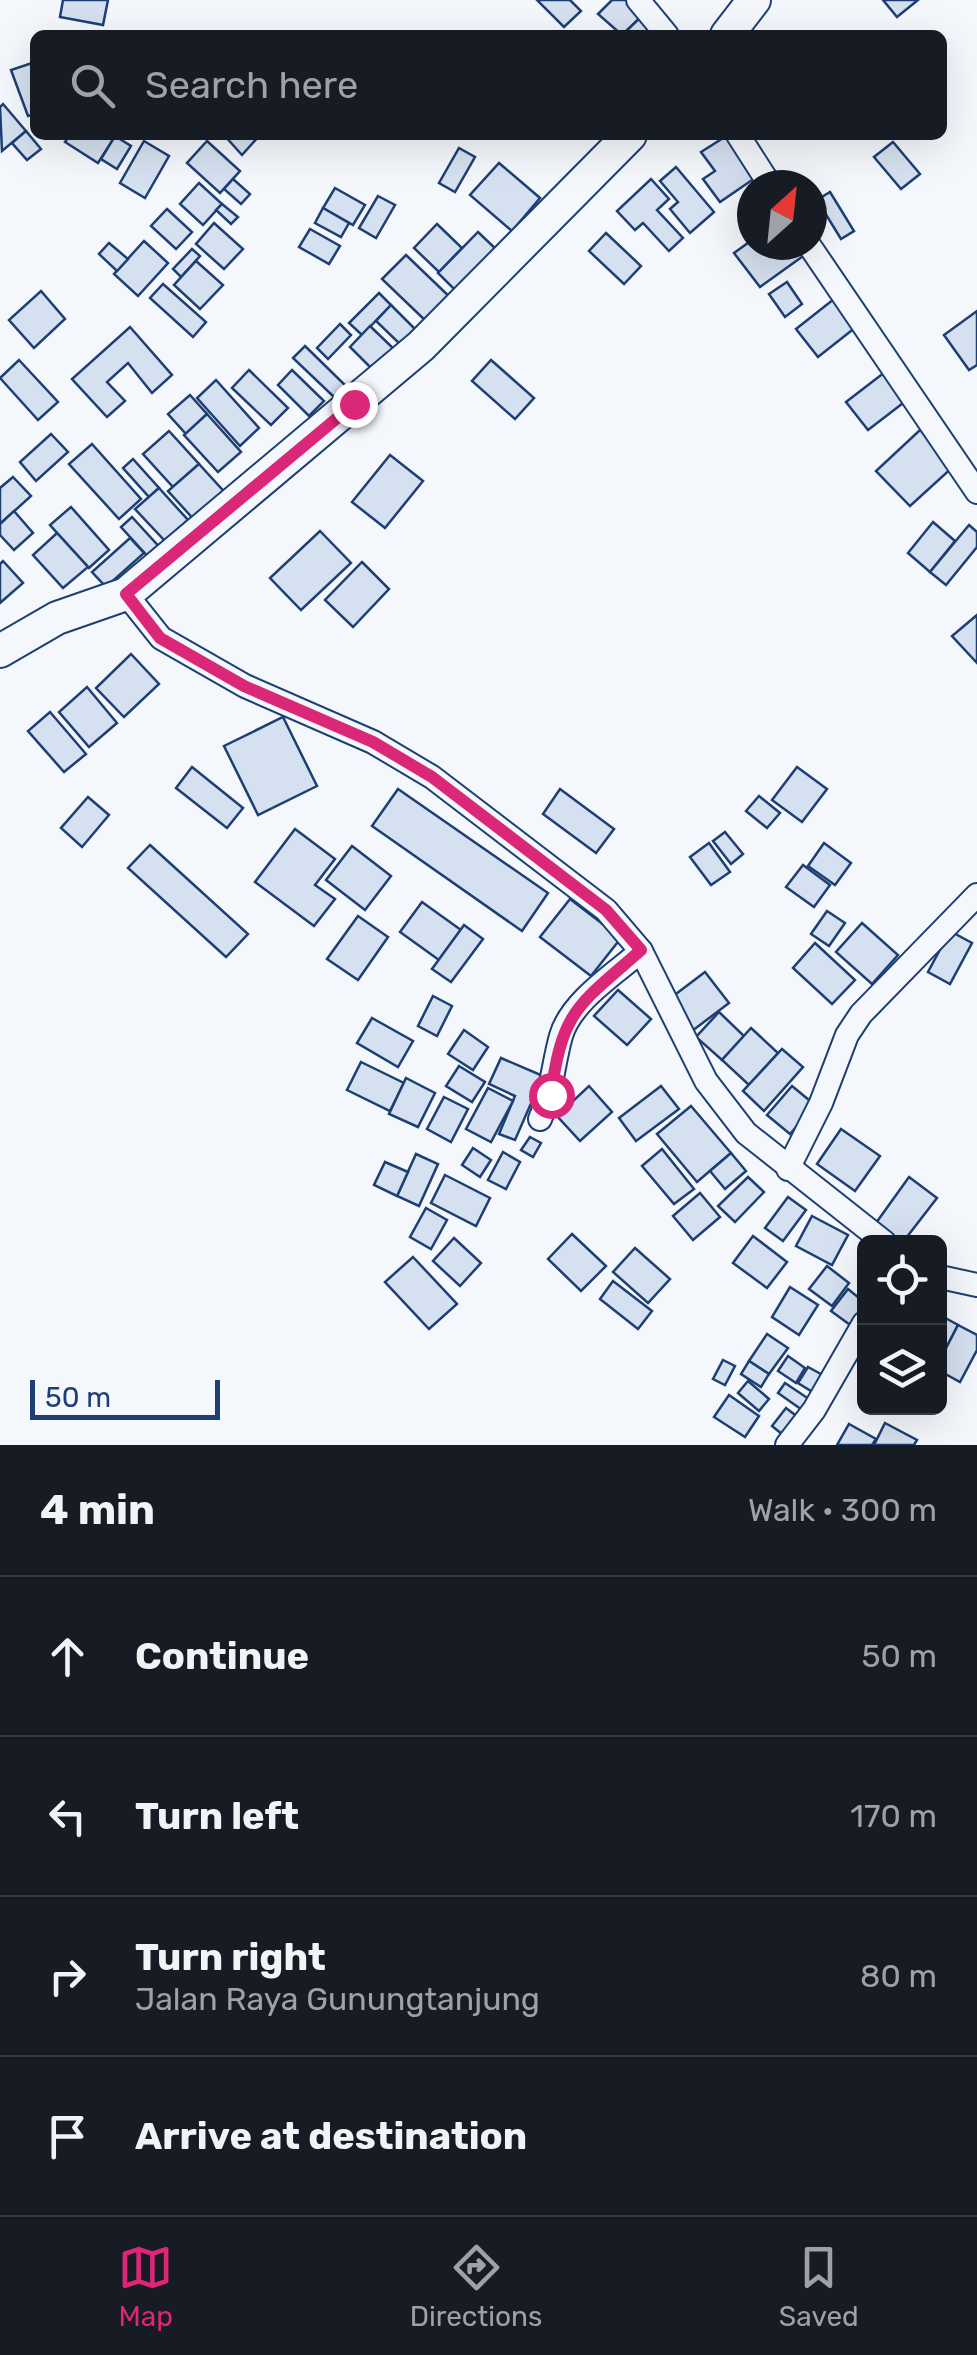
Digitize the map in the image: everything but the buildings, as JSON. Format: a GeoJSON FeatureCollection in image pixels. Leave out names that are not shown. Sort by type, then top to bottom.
{"type":"FeatureCollection","features":[{"type":"Feature","properties":{"kind":"main road"},"geometry":{"type":"LineString","coordinates":[[731,30],[754,0]]}},
{"type":"Feature","properties":{"kind":"main road"},"geometry":{"type":"LineString","coordinates":[[0,651],[56,618],[126,594],[421,346],[625,140]]}},
{"type":"Feature","properties":{"kind":"street"},"geometry":{"type":"LineString","coordinates":[[638,0],[663,30]]}},
{"type":"Feature","properties":{"kind":"street"},"geometry":{"type":"LineString","coordinates":[[741,140],[760,170]]}},
{"type":"Feature","properties":{"kind":"street"},"geometry":{"type":"LineString","coordinates":[[818,260],[977,492]]}},
{"type":"Feature","properties":{"kind":"street"},"geometry":{"type":"LineString","coordinates":[[126,594],[160,638],[244,686],[373,742],[432,777],[606,910],[641,950],[706,1081],[746,1133],[875,1235]]}},
{"type":"Feature","properties":{"kind":"street"},"geometry":{"type":"LineString","coordinates":[[788,1169],[822,1103],[847,1035],[861,1014],[977,895]]}},
{"type":"Feature","properties":{"kind":"street"},"geometry":{"type":"LineString","coordinates":[[540,1120],[551,1095],[562,1031],[588,997],[641,950]]}},
{"type":"Feature","properties":{"kind":"street"},"geometry":{"type":"LineString","coordinates":[[947,1278],[977,1284]]}},
{"type":"Feature","properties":{"kind":"street"},"geometry":{"type":"LineString","coordinates":[[787,1445],[814,1410],[863,1325]]}},
{"type":"Feature","properties":{"kind":"route"},"geometry":{"type":"LineString","coordinates":[[354,404],[126,594],[160,638],[244,686],[373,742],[432,777],[606,910],[641,950],[588,997],[562,1031],[551,1095]]}}]}
